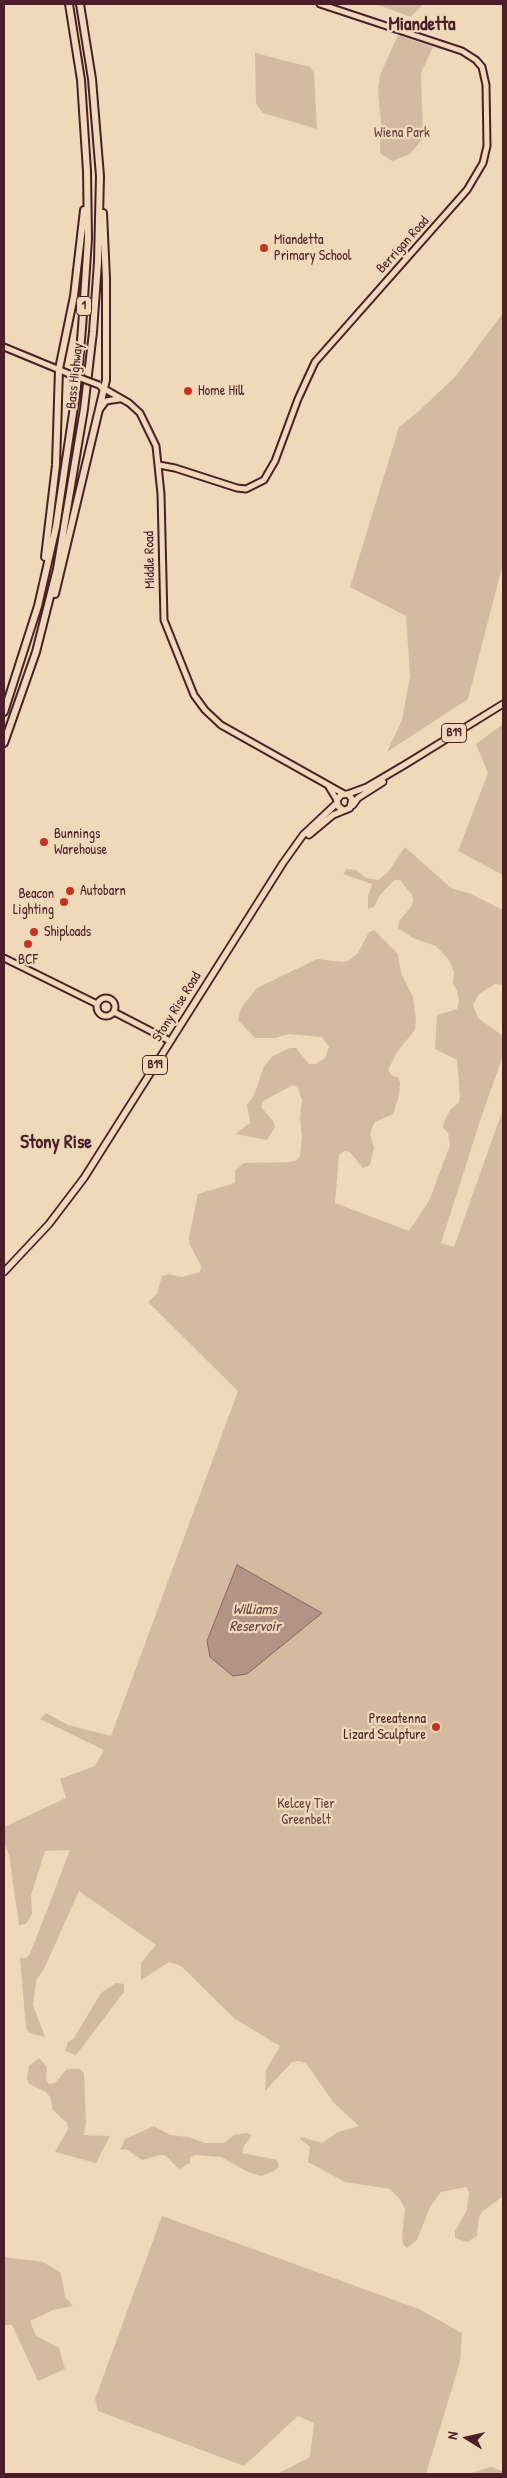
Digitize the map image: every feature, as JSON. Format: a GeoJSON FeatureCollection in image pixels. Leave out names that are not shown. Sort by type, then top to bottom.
{"type":"FeatureCollection","features":[{"type":"Feature","properties":{"kind":"highway","name":"Bass Highway"},"geometry":{"type":"LineString","coordinates":[[4,712],[38,606],[56,527],[77,386],[88,239],[87,171],[81,80],[69,4]]}},
{"type":"Feature","properties":{"kind":"highway","name":"Bass Highway"},"geometry":{"type":"LineString","coordinates":[[4,742],[36,652],[58,569],[84,409],[98,262],[100,176],[93,87],[80,4]]}},
{"type":"Feature","properties":{"kind":"highway"},"geometry":{"type":"LineString","coordinates":[[38,606],[49,534],[56,465],[59,369],[81,247],[87,171]]}},
{"type":"Feature","properties":{"kind":"highway"},"geometry":{"type":"LineString","coordinates":[[36,652],[58,584],[105,389],[106,279],[100,176]]}},
{"type":"Feature","properties":{"kind":"main road","name":"B19"},"geometry":{"type":"LineString","coordinates":[[337,801],[346,794],[367,787],[503,704]]}},
{"type":"Feature","properties":{"kind":"main road","name":"B19"},"geometry":{"type":"LineString","coordinates":[[343,810],[352,806],[358,798],[406,764]]}},
{"type":"Feature","properties":{"kind":"main road"},"geometry":{"type":"LineString","coordinates":[[346,794],[352,799],[352,806]]}},
{"type":"Feature","properties":{"kind":"main road"},"geometry":{"type":"LineString","coordinates":[[337,801],[343,810]]}},
{"type":"Feature","properties":{"kind":"main road","name":"Stony Rise Road"},"geometry":{"type":"LineString","coordinates":[[4,1272],[49,1224],[84,1178],[294,847],[303,835],[337,801]]}},
{"type":"Feature","properties":{"kind":"main road","name":"Stony Rise Road"},"geometry":{"type":"LineString","coordinates":[[294,847],[343,810]]}},
{"type":"Feature","properties":{"kind":"street","name":"Berrigan Road"},"geometry":{"type":"LineString","coordinates":[[159,465],[175,468],[236,488],[246,489],[264,480],[272,468],[298,399],[315,362],[467,190],[483,163],[487,146],[486,85],[482,68],[476,60],[462,51],[320,4]]}},
{"type":"Feature","properties":{"kind":"street","name":"Middle Road"},"geometry":{"type":"LineString","coordinates":[[4,347],[98,385],[122,399],[140,414],[146,422],[156,446],[159,465],[164,620],[194,695],[205,710],[221,725],[346,794]]}},
{"type":"Feature","properties":{"kind":"street"},"geometry":{"type":"LineString","coordinates":[[47,365],[56,362],[62,355]]}},
{"type":"Feature","properties":{"kind":"street"},"geometry":{"type":"LineString","coordinates":[[99,409],[106,401],[122,399]]}},
{"type":"Feature","properties":{"kind":"street","name":"Middle Road"},"geometry":{"type":"LineString","coordinates":[[327,785],[337,801]]}},
{"type":"Feature","properties":{"kind":"street"},"geometry":{"type":"LineString","coordinates":[[4,958],[98,1004]]}},
{"type":"Feature","properties":{"kind":"street"},"geometry":{"type":"LineString","coordinates":[[101,999],[110,999],[116,1006],[114,1012],[110,1016],[101,1015],[97,1010],[101,999]]}},
{"type":"Feature","properties":{"kind":"street"},"geometry":{"type":"LineString","coordinates":[[114,1012],[170,1041]]}},
{"type":"Feature","properties":{"kind":"green space"},"geometry":{"type":"Polygon","coordinates":[[[375,4],[423,4],[411,17],[375,4]]]}},
{"type":"Feature","properties":{"kind":"green space","name":"Wiena Park"},"geometry":{"type":"Polygon","coordinates":[[[398,35],[433,47],[421,73],[423,138],[410,154],[392,161],[380,153],[381,123],[378,90],[380,75],[398,35]]]}},
{"type":"Feature","properties":{"kind":"green space"},"geometry":{"type":"Polygon","coordinates":[[[255,53],[310,67],[314,73],[317,129],[263,113],[256,104],[255,53]]]}},
{"type":"Feature","properties":{"kind":"green space"},"geometry":{"type":"Polygon","coordinates":[[[503,313],[503,563],[468,699],[387,752],[402,720],[410,676],[406,616],[350,587],[399,427],[456,376],[503,313]]]}},
{"type":"Feature","properties":{"kind":"green space"},"geometry":{"type":"Polygon","coordinates":[[[503,724],[503,875],[458,851],[488,773],[476,744],[503,724]]]}},
{"type":"Feature","properties":{"kind":"green space","name":"Kelcey Tier Greenbelt"},"geometry":{"type":"Polygon","coordinates":[[[405,847],[451,888],[471,894],[503,910],[503,985],[495,984],[479,994],[473,1005],[478,1018],[503,1036],[503,1056],[441,1243],[454,1247],[503,1109],[503,2196],[483,2211],[479,2217],[477,2236],[467,2242],[455,2238],[455,2231],[467,2210],[469,2192],[466,2187],[441,2192],[430,2207],[417,2240],[407,2248],[403,2244],[402,2237],[405,2209],[399,2198],[390,2189],[345,2182],[308,2162],[310,2147],[300,2139],[302,2137],[322,2143],[338,2132],[359,2126],[333,2102],[306,2063],[292,2062],[265,2091],[266,2070],[280,2046],[235,2019],[181,1966],[169,1962],[141,1980],[141,1963],[156,1945],[79,1891],[44,1969],[36,1981],[33,2005],[45,2037],[29,2033],[26,2027],[20,1958],[26,1958],[30,1954],[70,1850],[45,1851],[31,1895],[32,1914],[26,1924],[19,1925],[9,1855],[4,1842],[4,1827],[66,1798],[60,1779],[95,1766],[104,1750],[40,1719],[46,1713],[68,1725],[111,1736],[238,1391],[148,1302],[157,1294],[162,1276],[168,1274],[182,1277],[200,1272],[201,1266],[189,1243],[198,1194],[235,1183],[235,1171],[244,1163],[290,1162],[296,1161],[300,1156],[302,1100],[298,1088],[293,1085],[263,1101],[261,1107],[273,1121],[275,1127],[267,1140],[235,1134],[250,1123],[247,1105],[254,1095],[264,1066],[273,1056],[290,1048],[296,1048],[309,1064],[315,1064],[325,1058],[329,1047],[322,1037],[289,1034],[276,1038],[255,1038],[238,1020],[241,1008],[257,988],[317,959],[348,961],[358,953],[369,932],[374,930],[398,954],[401,973],[413,997],[416,1018],[415,1030],[397,1052],[388,1070],[392,1076],[398,1077],[400,1083],[399,1096],[393,1114],[375,1122],[372,1128],[370,1134],[374,1147],[370,1165],[363,1168],[350,1152],[344,1151],[339,1155],[335,1203],[409,1231],[429,1201],[450,1145],[448,1132],[443,1128],[444,1122],[450,1110],[459,1102],[460,1096],[457,1060],[435,1049],[437,1015],[457,1009],[459,1002],[457,990],[453,984],[454,972],[449,960],[436,946],[413,938],[398,928],[399,921],[411,907],[413,901],[412,895],[400,880],[394,880],[380,895],[374,907],[368,909],[368,896],[372,884],[343,874],[347,869],[356,870],[366,878],[378,880],[388,872],[405,847]]]}},
{"type":"Feature","properties":{"kind":"green space"},"geometry":{"type":"Polygon","coordinates":[[[116,1983],[124,1984],[124,1992],[76,2055],[65,2051],[68,2042],[74,2038],[101,1993],[116,1983]]]}},
{"type":"Feature","properties":{"kind":"green space"},"geometry":{"type":"Polygon","coordinates":[[[39,2058],[47,2067],[46,2079],[49,2084],[55,2083],[67,2069],[80,2069],[84,2073],[86,2123],[84,2135],[110,2136],[96,2163],[55,2152],[68,2129],[67,2123],[53,2110],[50,2097],[46,2092],[29,2084],[27,2078],[29,2066],[39,2058]]]}},
{"type":"Feature","properties":{"kind":"green space"},"geometry":{"type":"Polygon","coordinates":[[[154,2126],[170,2135],[188,2137],[205,2143],[224,2143],[234,2135],[246,2133],[252,2135],[244,2146],[242,2153],[277,2160],[279,2166],[274,2171],[261,2176],[248,2172],[221,2157],[196,2155],[190,2157],[190,2163],[179,2169],[166,2156],[160,2155],[142,2160],[126,2149],[120,2150],[125,2139],[154,2126]]]}},
{"type":"Feature","properties":{"kind":"green space"},"geometry":{"type":"Polygon","coordinates":[[[162,2216],[419,2309],[462,2333],[460,2362],[426,2474],[277,2474],[310,2457],[314,2423],[298,2416],[244,2466],[98,2411],[95,2399],[162,2216]]]}},
{"type":"Feature","properties":{"kind":"green space"},"geometry":{"type":"Polygon","coordinates":[[[4,2257],[43,2262],[61,2273],[65,2297],[73,2306],[53,2310],[30,2321],[36,2336],[59,2348],[65,2369],[38,2381],[12,2325],[4,2325],[4,2257]]]}},
{"type":"Feature","properties":{"kind":"green space"},"geometry":{"type":"Polygon","coordinates":[[[491,2467],[503,2471],[503,2474],[468,2474],[491,2467]]]}},
{"type":"Feature","properties":{"kind":"water","name":"Williams Reservoir"},"geometry":{"type":"Polygon","coordinates":[[[237,1565],[322,1613],[247,1674],[233,1676],[210,1657],[207,1641],[237,1565]]]}},
{"type":"Feature","properties":{"kind":"place","name":"Miandetta Primary School"},"geometry":{"type":"Point","coordinates":[264,248]}},
{"type":"Feature","properties":{"kind":"place","name":"Home Hill"},"geometry":{"type":"Point","coordinates":[188,391]}},
{"type":"Feature","properties":{"kind":"place","name":"Bunnings Warehouse"},"geometry":{"type":"Point","coordinates":[44,842]}},
{"type":"Feature","properties":{"kind":"place","name":"Autobarn"},"geometry":{"type":"Point","coordinates":[70,891]}},
{"type":"Feature","properties":{"kind":"place","name":"Beacon Lighting"},"geometry":{"type":"Point","coordinates":[64,902]}},
{"type":"Feature","properties":{"kind":"place","name":"Shiploads"},"geometry":{"type":"Point","coordinates":[34,932]}},
{"type":"Feature","properties":{"kind":"place","name":"BCF"},"geometry":{"type":"Point","coordinates":[28,944]}},
{"type":"Feature","properties":{"kind":"place","name":"Preeatenna Lizard Sculpture"},"geometry":{"type":"Point","coordinates":[436,1727]}},
{"type":"Feature","properties":{"kind":"district","name":"Miandetta"},"geometry":{"type":"Point","coordinates":[422,25]}},
{"type":"Feature","properties":{"kind":"district","name":"Stony Rise"},"geometry":{"type":"Point","coordinates":[56,1143]}}]}
